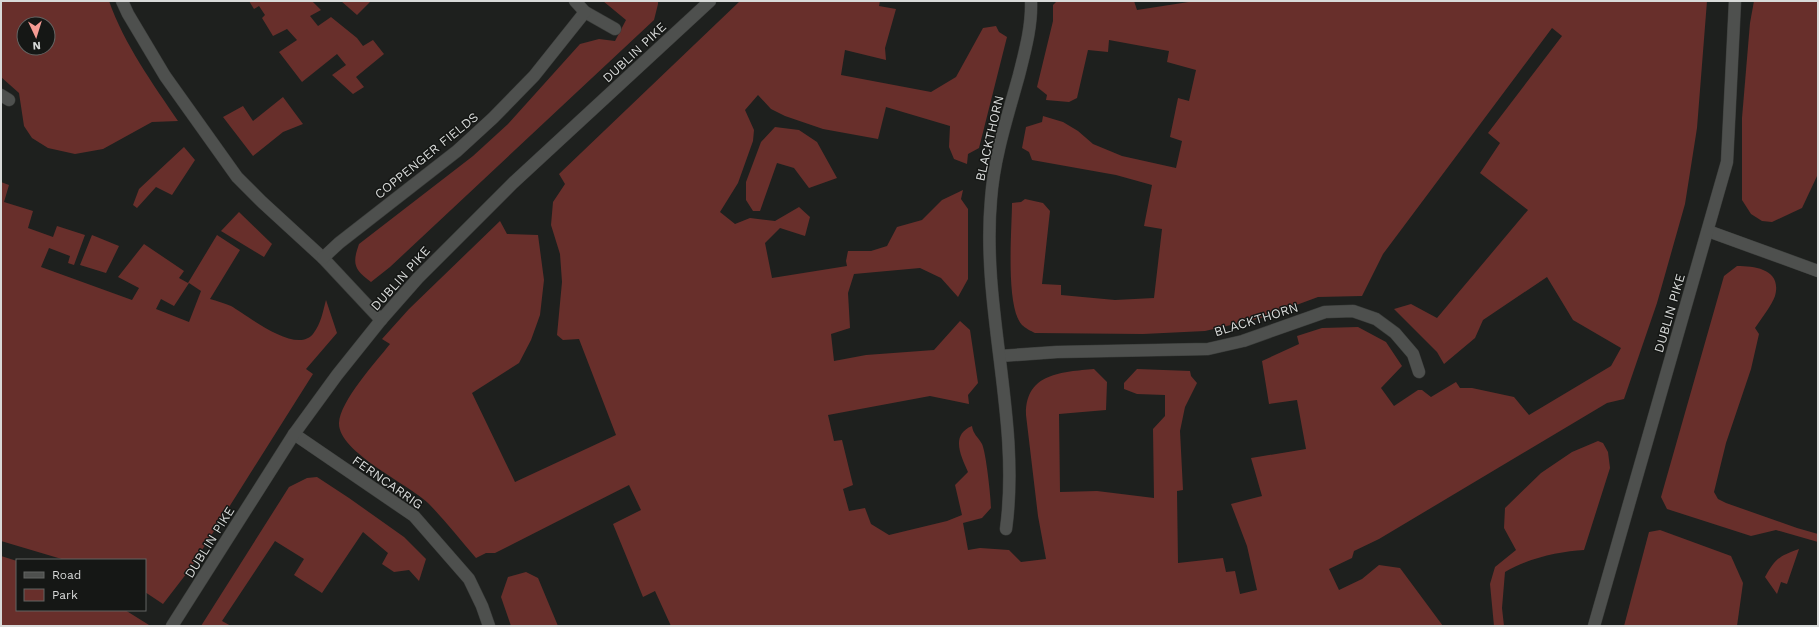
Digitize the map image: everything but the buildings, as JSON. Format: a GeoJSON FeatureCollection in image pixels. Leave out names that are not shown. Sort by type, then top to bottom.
{"type":"FeatureCollection","features":[{"type":"Feature","properties":{"kind":"street"},"geometry":{"type":"LineString","coordinates":[[122,1],[164,76],[238,177],[262,202],[323,258],[381,320]]}},
{"type":"Feature","properties":{"kind":"street"},"geometry":{"type":"LineString","coordinates":[[575,1],[585,12],[615,29]]}},
{"type":"Feature","properties":{"kind":"street","name":"BLACKTHORN"},"geometry":{"type":"LineString","coordinates":[[1006,529],[1010,502],[1009,460],[1006,408],[991,266],[991,198],[994,173],[1025,51],[1031,17],[1031,1]]}},
{"type":"Feature","properties":{"kind":"street","name":"DUBLIN PIKE"},"geometry":{"type":"LineString","coordinates":[[1594,626],[1708,231],[1726,162],[1735,1]]}},
{"type":"Feature","properties":{"kind":"street","name":"DUBLIN PIKE"},"geometry":{"type":"LineString","coordinates":[[172,626],[294,434],[381,320],[418,278],[513,183],[707,2]]}},
{"type":"Feature","properties":{"kind":"street","name":"COPPENGER FIELDS"},"geometry":{"type":"LineString","coordinates":[[323,258],[339,243],[457,151],[493,118],[534,76],[585,12]]}},
{"type":"Feature","properties":{"kind":"street"},"geometry":{"type":"LineString","coordinates":[[1708,231],[1818,271]]}},
{"type":"Feature","properties":{"kind":"street","name":"BLACKTHORN"},"geometry":{"type":"LineString","coordinates":[[1000,356],[1057,352],[1208,348],[1243,341],[1325,312],[1353,311],[1376,319],[1395,333],[1413,354],[1419,372]]}},
{"type":"Feature","properties":{"kind":"street","name":"FERNCARRIG"},"geometry":{"type":"LineString","coordinates":[[294,434],[414,516],[469,579],[482,606],[489,626]]}},
{"type":"Feature","properties":{"kind":"green space"},"geometry":{"type":"Polygon","coordinates":[[[1,1],[109,1],[115,17],[131,48],[178,121],[152,122],[103,149],[75,154],[48,148],[32,138],[24,126],[19,93],[1,77],[1,1]]]}},
{"type":"Feature","properties":{"kind":"green space"},"geometry":{"type":"Polygon","coordinates":[[[249,1],[312,1],[321,10],[310,16],[318,26],[331,17],[357,38],[363,46],[373,40],[384,54],[356,77],[364,87],[353,94],[332,75],[346,65],[337,54],[302,82],[279,52],[297,40],[287,29],[273,36],[262,18],[265,15],[259,6],[254,9],[249,1]]]}},
{"type":"Feature","properties":{"kind":"green space"},"geometry":{"type":"Polygon","coordinates":[[[341,1],[371,1],[357,15],[341,1]]]}},
{"type":"Feature","properties":{"kind":"green space"},"geometry":{"type":"Polygon","coordinates":[[[603,1],[658,1],[658,4],[654,20],[390,267],[371,282],[365,277],[358,270],[355,261],[359,244],[473,156],[508,124],[580,44],[599,39],[615,41],[626,20],[603,1]]]}},
{"type":"Feature","properties":{"kind":"green space"},"geometry":{"type":"Polygon","coordinates":[[[740,1],[880,1],[879,6],[896,9],[885,48],[886,60],[845,50],[841,75],[931,92],[956,77],[983,28],[996,26],[999,32],[1007,37],[979,148],[968,154],[967,164],[954,159],[949,147],[950,126],[886,107],[878,139],[823,129],[785,116],[771,109],[758,95],[745,110],[754,130],[753,141],[738,183],[720,212],[735,224],[750,218],[775,221],[799,207],[810,217],[805,236],[780,228],[765,243],[772,278],[847,266],[846,261],[848,251],[871,251],[887,246],[897,227],[922,220],[942,200],[963,190],[961,199],[968,209],[968,279],[958,297],[941,278],[920,268],[854,274],[848,293],[850,328],[831,334],[834,361],[866,355],[934,350],[960,321],[970,330],[978,383],[968,395],[969,404],[930,396],[828,415],[834,441],[842,440],[853,485],[843,489],[849,511],[865,508],[871,524],[889,535],[947,521],[962,515],[955,485],[968,472],[960,453],[959,440],[965,430],[972,426],[973,431],[984,449],[991,508],[982,518],[963,523],[968,550],[980,548],[1009,550],[1021,562],[1046,559],[1038,516],[1026,415],[1027,401],[1032,391],[1039,383],[1048,377],[1082,370],[1094,369],[1107,382],[1106,410],[1059,414],[1060,492],[1097,491],[1154,498],[1153,429],[1165,416],[1165,395],[1137,394],[1124,389],[1124,383],[1137,369],[1190,371],[1191,376],[1197,383],[1185,407],[1180,431],[1183,490],[1177,491],[1178,563],[1223,558],[1226,572],[1235,571],[1240,594],[1257,590],[1247,546],[1231,504],[1262,496],[1251,458],[1306,449],[1297,400],[1269,404],[1262,361],[1299,344],[1297,336],[1322,328],[1358,327],[1386,342],[1402,366],[1381,388],[1394,406],[1418,390],[1422,390],[1431,397],[1456,382],[1460,388],[1472,388],[1514,397],[1529,415],[1611,366],[1621,348],[1573,320],[1547,277],[1483,320],[1475,338],[1444,364],[1437,352],[1394,309],[1411,304],[1437,318],[1528,210],[1480,173],[1500,143],[1488,133],[1562,36],[1552,28],[1383,254],[1362,296],[1318,297],[1261,318],[1205,331],[1143,334],[1035,333],[1026,328],[1022,325],[1017,316],[1013,302],[1011,285],[1012,203],[1021,202],[1025,199],[1043,203],[1050,211],[1042,284],[1061,285],[1061,295],[1115,300],[1154,298],[1162,229],[1144,226],[1152,185],[1116,175],[1032,160],[1029,152],[1022,148],[1026,127],[1042,122],[1043,116],[1063,122],[1078,131],[1093,144],[1122,156],[1176,168],[1182,141],[1170,137],[1178,98],[1189,101],[1196,70],[1167,62],[1169,51],[1109,40],[1108,52],[1088,50],[1077,98],[1069,102],[1046,100],[1047,95],[1037,87],[1053,21],[1053,5],[1057,1],[1134,1],[1137,10],[1195,1],[1707,1],[1697,128],[1685,204],[1657,303],[1624,399],[1607,403],[1379,539],[1354,551],[1352,558],[1329,569],[1339,590],[1362,579],[1379,565],[1400,568],[1443,626],[671,626],[655,591],[643,597],[613,524],[641,510],[629,485],[495,553],[486,553],[476,558],[428,503],[361,456],[350,445],[342,434],[339,423],[345,404],[390,344],[382,339],[409,309],[500,221],[507,234],[538,235],[544,280],[540,315],[531,340],[519,363],[472,393],[515,482],[616,435],[579,339],[563,340],[557,335],[562,282],[560,254],[551,225],[553,202],[565,184],[559,174],[740,1]]]}},
{"type":"Feature","properties":{"kind":"green space"},"geometry":{"type":"Polygon","coordinates":[[[1754,1],[1818,1],[1818,174],[1802,208],[1772,222],[1762,221],[1751,214],[1742,200],[1742,118],[1750,23],[1754,1]]]}},
{"type":"Feature","properties":{"kind":"green space"},"geometry":{"type":"Polygon","coordinates":[[[283,97],[303,124],[283,132],[253,156],[223,117],[243,106],[253,121],[283,97]]]}},
{"type":"Feature","properties":{"kind":"green space"},"geometry":{"type":"Polygon","coordinates":[[[775,127],[799,130],[817,142],[837,178],[809,188],[794,168],[777,163],[760,211],[753,211],[746,200],[746,182],[761,142],[775,127]]]}},
{"type":"Feature","properties":{"kind":"green space"},"geometry":{"type":"Polygon","coordinates":[[[184,147],[195,160],[172,195],[156,187],[137,208],[133,205],[139,189],[184,147]]]}},
{"type":"Feature","properties":{"kind":"green space"},"geometry":{"type":"Polygon","coordinates":[[[1,182],[9,185],[4,202],[33,211],[28,228],[53,237],[57,226],[85,235],[74,265],[68,263],[70,256],[49,248],[41,267],[132,300],[139,288],[118,277],[144,244],[184,271],[179,278],[188,283],[217,235],[240,250],[210,299],[231,306],[272,331],[284,337],[295,340],[305,339],[313,334],[320,322],[326,300],[337,333],[306,369],[313,374],[190,569],[163,604],[146,593],[146,559],[62,559],[1,541],[1,182]],[[189,283],[174,306],[161,299],[156,309],[189,322],[201,291],[189,283]]]}},
{"type":"Feature","properties":{"kind":"green space"},"geometry":{"type":"Polygon","coordinates":[[[239,212],[272,244],[264,257],[221,231],[239,212]]]}},
{"type":"Feature","properties":{"kind":"green space"},"geometry":{"type":"Polygon","coordinates":[[[92,235],[119,246],[106,273],[80,265],[92,235]]]}},
{"type":"Feature","properties":{"kind":"green space"},"geometry":{"type":"Polygon","coordinates":[[[1737,266],[1752,267],[1766,271],[1775,280],[1776,287],[1774,300],[1755,328],[1759,334],[1751,369],[1726,443],[1714,492],[1718,499],[1726,503],[1818,534],[1818,542],[1776,530],[1751,536],[1667,509],[1661,497],[1724,276],[1737,266]]]}},
{"type":"Feature","properties":{"kind":"green space"},"geometry":{"type":"Polygon","coordinates":[[[1598,441],[1603,443],[1608,452],[1610,468],[1584,550],[1543,556],[1513,567],[1505,572],[1502,608],[1504,626],[1494,626],[1490,584],[1495,567],[1516,550],[1504,528],[1505,508],[1541,473],[1572,452],[1598,441]]]}},
{"type":"Feature","properties":{"kind":"green space"},"geometry":{"type":"Polygon","coordinates":[[[317,477],[404,537],[426,559],[419,581],[409,570],[394,572],[382,564],[388,553],[363,532],[322,593],[294,575],[304,559],[275,541],[222,621],[231,626],[201,626],[289,487],[307,478],[317,477]]]}},
{"type":"Feature","properties":{"kind":"green space"},"geometry":{"type":"Polygon","coordinates":[[[1660,530],[1731,556],[1743,583],[1737,626],[1624,626],[1649,532],[1660,530]]]}},
{"type":"Feature","properties":{"kind":"green space"},"geometry":{"type":"Polygon","coordinates":[[[1799,549],[1787,584],[1781,582],[1777,594],[1765,577],[1778,559],[1799,549]]]}},
{"type":"Feature","properties":{"kind":"green space"},"geometry":{"type":"Polygon","coordinates":[[[1,556],[16,561],[16,611],[127,611],[149,625],[1,626],[1,556]]]}},
{"type":"Feature","properties":{"kind":"green space"},"geometry":{"type":"Polygon","coordinates":[[[526,572],[538,578],[558,626],[511,626],[501,597],[508,577],[526,572]]]}}]}
